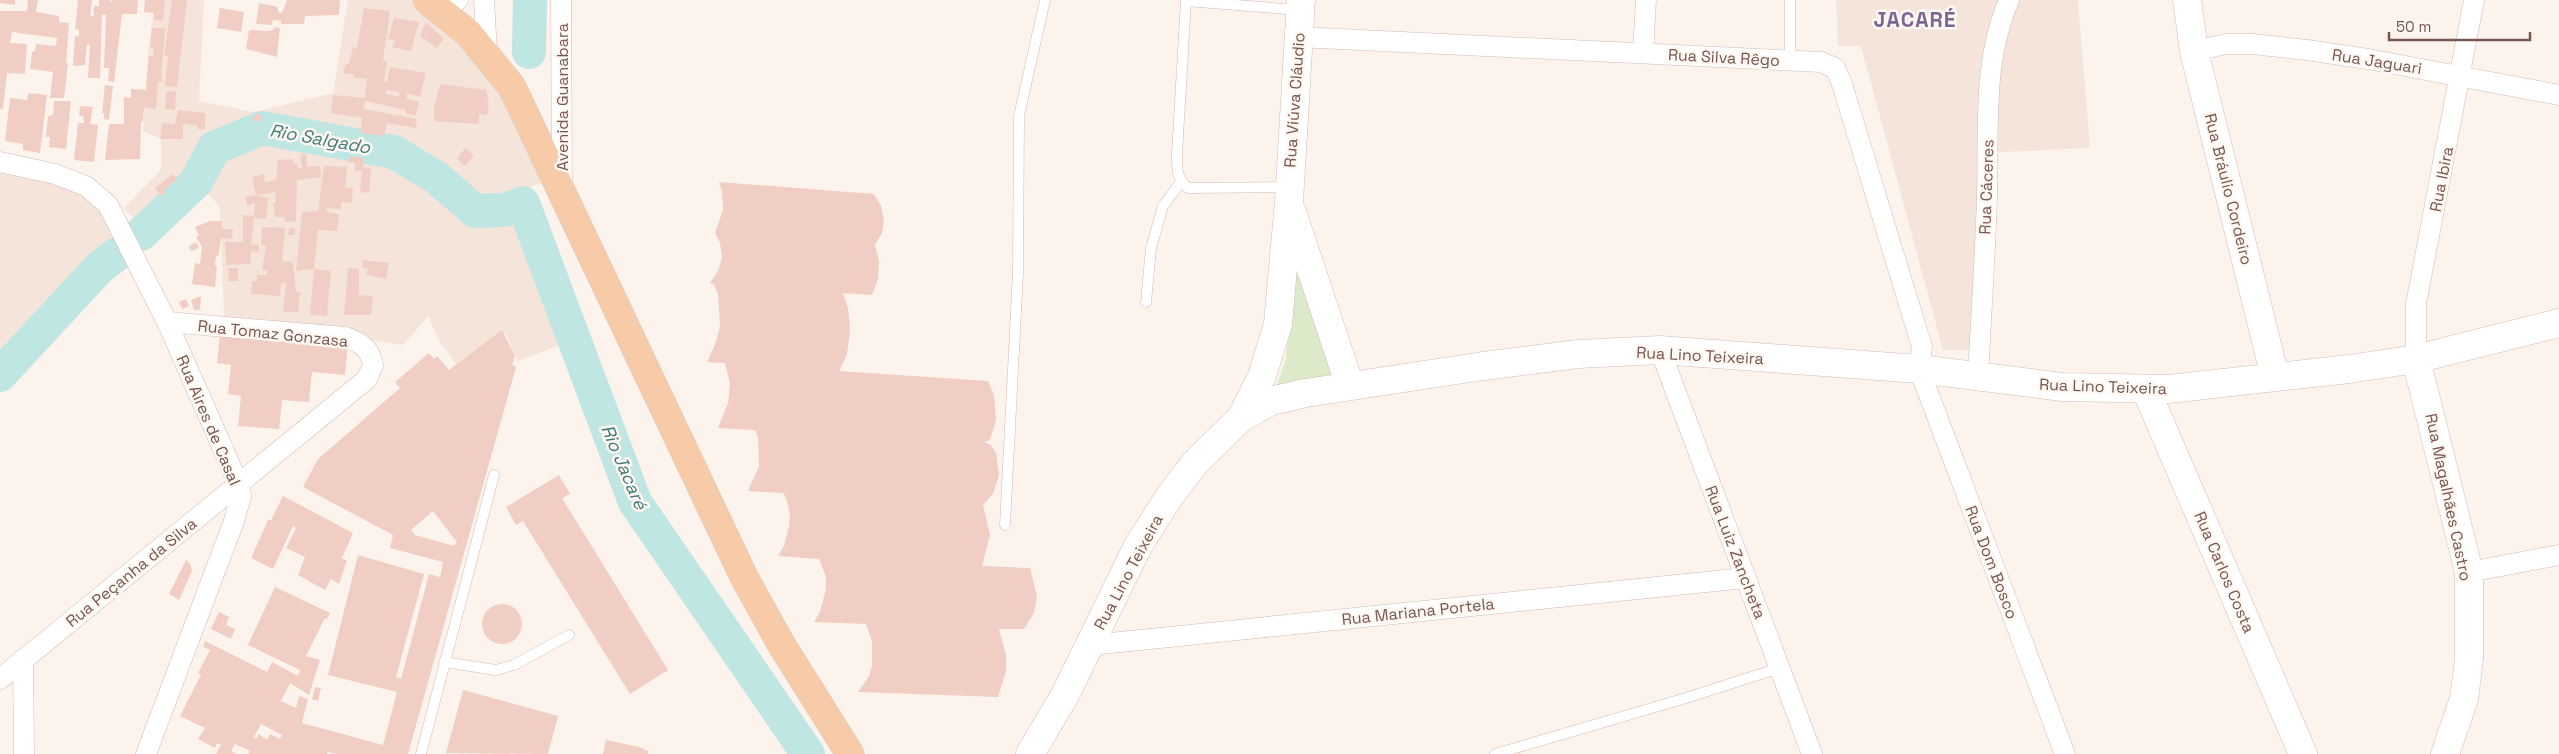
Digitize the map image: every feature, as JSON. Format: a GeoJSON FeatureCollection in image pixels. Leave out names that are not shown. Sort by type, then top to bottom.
{"type":"FeatureCollection","features":[{"type":"Feature","properties":{"kind":"main road"},"geometry":{"type":"LineString","coordinates":[[443,4],[487,54],[505,77],[520,102],[744,576],[781,644],[850,754]]}},
{"type":"Feature","properties":{"kind":"street"},"geometry":{"type":"LineString","coordinates":[[484,0],[487,54]]}},
{"type":"Feature","properties":{"kind":"street","name":"Avenida Guanabara"},"geometry":{"type":"LineString","coordinates":[[560,189],[561,0]]}},
{"type":"Feature","properties":{"kind":"street"},"geometry":{"type":"LineString","coordinates":[[1643,53],[1646,0]]}},
{"type":"Feature","properties":{"kind":"street","name":"Rua Cáceres"},"geometry":{"type":"LineString","coordinates":[[1978,377],[1990,83],[1993,51],[1999,24],[2009,0]]}},
{"type":"Feature","properties":{"kind":"street","name":"Rua Bráulio Cordeiro"},"geometry":{"type":"LineString","coordinates":[[2187,0],[2194,50],[2275,377]]}},
{"type":"Feature","properties":{"kind":"street","name":"Rua Ibira"},"geometry":{"type":"LineString","coordinates":[[2416,358],[2416,304],[2474,0]]}},
{"type":"Feature","properties":{"kind":"street","name":"Rua Viúva Cláudio"},"geometry":{"type":"LineString","coordinates":[[1240,418],[1262,376],[1275,339],[1288,194],[1300,5]]}},
{"type":"Feature","properties":{"kind":"street","name":"Rua Silva Rêgo"},"geometry":{"type":"LineString","coordinates":[[1298,37],[1790,60],[1821,62],[1834,68],[1842,84],[1922,347],[1919,369]]}},
{"type":"Feature","properties":{"kind":"street","name":"Rua Jaguari"},"geometry":{"type":"LineString","coordinates":[[2194,50],[2226,44],[2252,44],[2368,59],[2559,95]]}},
{"type":"Feature","properties":{"kind":"street","name":"Rua Aires de Casal"},"geometry":{"type":"LineString","coordinates":[[0,162],[55,174],[86,186],[108,205],[167,322],[239,485],[240,496],[234,521],[146,754]]}},
{"type":"Feature","properties":{"kind":"street"},"geometry":{"type":"LineString","coordinates":[[1288,194],[1350,386]]}},
{"type":"Feature","properties":{"kind":"street","name":"Rua Tomaz Gonzasa"},"geometry":{"type":"LineString","coordinates":[[167,322],[344,337],[357,341],[367,349],[372,358]]}},
{"type":"Feature","properties":{"kind":"street","name":"Rua Lino Teixeira"},"geometry":{"type":"LineString","coordinates":[[1030,754],[1090,645],[1130,561],[1153,520],[1196,463],[1240,418],[1271,401],[1350,386],[1578,354],[1660,350],[1919,369],[2062,387],[2169,390],[2349,369],[2416,358],[2557,329]]}},
{"type":"Feature","properties":{"kind":"street","name":"Rua Luiz Zancheta"},"geometry":{"type":"LineString","coordinates":[[1660,350],[1812,754]]}},
{"type":"Feature","properties":{"kind":"street","name":"Rua Peçanha da Silva"},"geometry":{"type":"LineString","coordinates":[[0,679],[367,380],[371,373],[372,358]]}},
{"type":"Feature","properties":{"kind":"street","name":"Rua Magalhães Castro"},"geometry":{"type":"LineString","coordinates":[[2416,358],[2469,572],[2469,659],[2464,700],[2444,754]]}},
{"type":"Feature","properties":{"kind":"street","name":"Rua Dom Bosco"},"geometry":{"type":"LineString","coordinates":[[1919,369],[2065,754]]}},
{"type":"Feature","properties":{"kind":"street","name":"Rua Carlos Costa"},"geometry":{"type":"LineString","coordinates":[[2146,390],[2303,754]]}},
{"type":"Feature","properties":{"kind":"street"},"geometry":{"type":"LineString","coordinates":[[2469,572],[2559,555]]}},
{"type":"Feature","properties":{"kind":"street","name":"Rua Mariana Portela"},"geometry":{"type":"LineString","coordinates":[[1090,645],[1745,578]]}},
{"type":"Feature","properties":{"kind":"street"},"geometry":{"type":"LineString","coordinates":[[23,659],[24,754]]}},
{"type":"Feature","properties":{"kind":"lane"},"geometry":{"type":"LineString","coordinates":[[1005,524],[1018,272],[1019,116],[1045,0]]}},
{"type":"Feature","properties":{"kind":"lane"},"geometry":{"type":"LineString","coordinates":[[1790,0],[1790,60]]}},
{"type":"Feature","properties":{"kind":"lane"},"geometry":{"type":"LineString","coordinates":[[1288,194],[1188,188],[1181,182],[1177,172],[1176,153],[1183,1],[1300,5]]}},
{"type":"Feature","properties":{"kind":"lane"},"geometry":{"type":"LineString","coordinates":[[1146,302],[1151,248],[1163,206],[1181,182]]}},
{"type":"Feature","properties":{"kind":"lane"},"geometry":{"type":"LineString","coordinates":[[421,754],[494,475]]}},
{"type":"Feature","properties":{"kind":"lane"},"geometry":{"type":"LineString","coordinates":[[444,662],[496,670],[514,665],[569,635]]}},
{"type":"Feature","properties":{"kind":"lane"},"geometry":{"type":"LineString","coordinates":[[1495,754],[1686,698],[1779,668]]}},
{"type":"Feature","properties":{"kind":"shaded area"},"geometry":{"type":"Polygon","coordinates":[[[155,0],[204,0],[199,101],[254,112],[333,93],[348,0],[428,0],[503,91],[548,180],[515,193],[565,343],[518,361],[505,332],[458,367],[440,342],[428,316],[403,345],[224,317],[220,208],[207,191],[148,235],[124,208],[161,170],[161,139],[143,131],[148,53],[155,0]]]}},
{"type":"Feature","properties":{"kind":"shaded area"},"geometry":{"type":"Polygon","coordinates":[[[1836,0],[2078,0],[2090,148],[1978,153],[1973,350],[1943,350],[1861,46],[1838,46],[1836,0]]]}},
{"type":"Feature","properties":{"kind":"shaded area"},"geometry":{"type":"Polygon","coordinates":[[[0,169],[64,183],[104,208],[120,249],[0,361],[0,169]]]}},
{"type":"Feature","properties":{"kind":"green space"},"geometry":{"type":"Polygon","coordinates":[[[1292,250],[1334,376],[1276,388],[1286,358],[1292,250]]]}},
{"type":"Feature","properties":{"kind":"building"},"geometry":{"type":"Polygon","coordinates":[[[0,0],[15,0],[15,5],[0,3],[0,0]]]}},
{"type":"Feature","properties":{"kind":"building"},"geometry":{"type":"Polygon","coordinates":[[[28,0],[38,0],[36,12],[59,16],[59,22],[69,23],[66,63],[68,63],[64,98],[50,98],[53,72],[30,69],[32,52],[35,51],[36,44],[56,46],[57,38],[12,32],[10,43],[27,44],[25,74],[7,73],[3,109],[0,109],[0,11],[27,11],[28,0]]]}},
{"type":"Feature","properties":{"kind":"building"},"geometry":{"type":"Polygon","coordinates":[[[78,0],[92,0],[90,16],[94,16],[94,6],[99,6],[99,0],[110,0],[110,2],[113,0],[138,0],[137,14],[122,14],[114,82],[108,81],[109,68],[104,68],[106,15],[102,15],[100,78],[88,78],[90,45],[87,45],[85,65],[73,66],[75,36],[79,36],[79,30],[75,29],[78,0]]]}},
{"type":"Feature","properties":{"kind":"building"},"geometry":{"type":"Polygon","coordinates":[[[145,0],[165,0],[163,20],[154,20],[154,13],[144,12],[145,0]]]}},
{"type":"Feature","properties":{"kind":"building"},"geometry":{"type":"Polygon","coordinates":[[[172,0],[187,0],[177,87],[165,86],[168,56],[164,56],[172,0]]]}},
{"type":"Feature","properties":{"kind":"building"},"geometry":{"type":"Polygon","coordinates":[[[287,0],[340,0],[339,15],[305,16],[304,24],[281,24],[281,21],[273,20],[272,25],[256,24],[259,3],[278,7],[278,12],[282,13],[287,0]]]}},
{"type":"Feature","properties":{"kind":"building"},"geometry":{"type":"Polygon","coordinates":[[[220,8],[244,12],[241,32],[217,28],[220,8]]]}},
{"type":"Feature","properties":{"kind":"building"},"geometry":{"type":"Polygon","coordinates":[[[364,8],[390,11],[383,60],[387,62],[384,81],[387,82],[390,67],[426,73],[420,97],[407,93],[407,99],[419,101],[416,115],[406,114],[406,110],[365,101],[363,109],[417,119],[416,128],[387,123],[384,136],[361,133],[362,118],[331,113],[333,95],[365,98],[367,79],[354,78],[354,75],[343,73],[346,64],[349,64],[353,47],[357,48],[364,8]],[[386,90],[386,94],[399,97],[399,92],[386,90]]]}},
{"type":"Feature","properties":{"kind":"building"},"geometry":{"type":"Polygon","coordinates":[[[394,18],[419,22],[411,51],[392,47],[395,40],[388,39],[394,18]]]}},
{"type":"Feature","properties":{"kind":"building"},"geometry":{"type":"Polygon","coordinates":[[[426,22],[444,39],[437,48],[420,36],[426,22]]]}},
{"type":"Feature","properties":{"kind":"building"},"geometry":{"type":"Polygon","coordinates":[[[274,27],[280,28],[277,57],[246,49],[249,30],[268,31],[273,30],[274,27]]]}},
{"type":"Feature","properties":{"kind":"building"},"geometry":{"type":"Polygon","coordinates":[[[152,28],[165,28],[161,82],[158,82],[156,109],[144,108],[143,121],[141,121],[140,159],[105,160],[109,124],[124,124],[124,97],[131,98],[131,89],[146,90],[149,56],[153,56],[154,48],[150,48],[152,28]]]}},
{"type":"Feature","properties":{"kind":"building"},"geometry":{"type":"Polygon","coordinates":[[[440,84],[486,90],[489,104],[487,115],[479,114],[479,124],[434,121],[434,107],[440,84]]]}},
{"type":"Feature","properties":{"kind":"building"},"geometry":{"type":"Polygon","coordinates":[[[105,85],[113,86],[109,120],[104,119],[104,113],[102,113],[105,85]]]}},
{"type":"Feature","properties":{"kind":"building"},"geometry":{"type":"Polygon","coordinates":[[[176,91],[175,110],[165,109],[166,92],[176,91]]]}},
{"type":"Feature","properties":{"kind":"building"},"geometry":{"type":"Polygon","coordinates":[[[28,93],[47,95],[40,153],[23,150],[23,144],[5,141],[10,98],[27,100],[28,93]]]}},
{"type":"Feature","properties":{"kind":"building"},"geometry":{"type":"Polygon","coordinates":[[[54,101],[71,101],[66,149],[49,147],[50,137],[46,137],[48,116],[53,115],[54,101]]]}},
{"type":"Feature","properties":{"kind":"building"},"geometry":{"type":"Polygon","coordinates":[[[80,106],[93,107],[90,124],[98,125],[94,162],[74,160],[78,123],[84,123],[83,116],[79,116],[80,106]]]}},
{"type":"Feature","properties":{"kind":"building"},"geometry":{"type":"Polygon","coordinates":[[[178,110],[205,113],[205,129],[197,129],[197,125],[183,124],[183,139],[160,139],[162,123],[175,124],[178,110]]]}},
{"type":"Feature","properties":{"kind":"building"},"geometry":{"type":"Polygon","coordinates":[[[260,113],[262,120],[255,122],[253,116],[260,113]]]}},
{"type":"Feature","properties":{"kind":"building"},"geometry":{"type":"Polygon","coordinates":[[[465,148],[474,155],[465,166],[457,159],[465,148]]]}},
{"type":"Feature","properties":{"kind":"building"},"geometry":{"type":"Polygon","coordinates":[[[306,154],[307,167],[320,166],[321,177],[297,180],[296,221],[285,222],[285,217],[275,217],[273,203],[276,202],[275,192],[256,195],[252,177],[264,174],[265,183],[276,179],[278,160],[293,159],[294,164],[297,163],[298,168],[302,168],[300,155],[306,154]]]}},
{"type":"Feature","properties":{"kind":"building"},"geometry":{"type":"Polygon","coordinates":[[[349,156],[364,158],[363,167],[371,168],[369,193],[360,192],[362,171],[355,171],[355,163],[348,162],[349,156]]]}},
{"type":"Feature","properties":{"kind":"building"},"geometry":{"type":"Polygon","coordinates":[[[324,166],[347,167],[345,188],[353,188],[352,203],[341,202],[341,209],[327,208],[327,212],[339,214],[337,231],[318,230],[314,269],[296,271],[302,212],[318,211],[324,166]]]}},
{"type":"Feature","properties":{"kind":"building"},"geometry":{"type":"Polygon","coordinates":[[[173,174],[177,179],[164,190],[166,193],[161,196],[155,188],[173,174]]]}},
{"type":"Feature","properties":{"kind":"building"},"geometry":{"type":"Polygon","coordinates":[[[719,182],[874,194],[881,206],[884,220],[882,233],[875,245],[879,261],[878,279],[872,295],[843,293],[848,308],[850,330],[847,354],[839,371],[988,381],[994,395],[996,420],[990,440],[984,442],[991,445],[996,453],[999,475],[993,494],[983,505],[990,535],[982,566],[1030,568],[1037,596],[1034,613],[1024,629],[999,629],[1006,655],[1006,671],[998,697],[858,692],[869,676],[872,666],[872,641],[866,624],[814,622],[820,612],[826,589],[826,577],[819,559],[778,556],[784,546],[789,526],[790,514],[786,498],[783,493],[748,491],[759,466],[758,437],[755,430],[718,428],[728,403],[730,384],[725,363],[707,362],[715,345],[720,326],[718,294],[714,284],[710,283],[718,271],[722,258],[720,243],[715,233],[723,210],[722,192],[719,182]]]}},
{"type":"Feature","properties":{"kind":"building"},"geometry":{"type":"Polygon","coordinates":[[[256,195],[268,198],[266,219],[254,218],[251,245],[259,244],[259,252],[251,251],[250,264],[226,265],[225,242],[243,242],[243,215],[254,216],[255,203],[247,206],[245,197],[256,195]]]}},
{"type":"Feature","properties":{"kind":"building"},"geometry":{"type":"Polygon","coordinates":[[[210,221],[222,221],[222,229],[233,229],[232,239],[221,238],[219,255],[216,256],[215,287],[192,284],[195,263],[200,264],[202,247],[196,237],[199,236],[195,227],[210,221]]]}},
{"type":"Feature","properties":{"kind":"building"},"geometry":{"type":"Polygon","coordinates":[[[262,227],[285,228],[282,261],[293,262],[296,292],[300,292],[298,312],[283,312],[286,283],[281,283],[280,296],[251,294],[252,281],[257,281],[257,275],[267,275],[267,270],[262,270],[266,246],[261,245],[262,227]]]}},
{"type":"Feature","properties":{"kind":"building"},"geometry":{"type":"Polygon","coordinates":[[[289,228],[295,228],[294,235],[288,235],[289,228]]]}},
{"type":"Feature","properties":{"kind":"building"},"geometry":{"type":"Polygon","coordinates":[[[196,242],[199,248],[191,251],[189,246],[196,242]]]}},
{"type":"Feature","properties":{"kind":"building"},"geometry":{"type":"Polygon","coordinates":[[[363,260],[389,263],[386,279],[366,275],[368,269],[362,268],[363,260]]]}},
{"type":"Feature","properties":{"kind":"building"},"geometry":{"type":"Polygon","coordinates":[[[229,268],[238,268],[238,281],[228,281],[229,268]]]}},
{"type":"Feature","properties":{"kind":"building"},"geometry":{"type":"Polygon","coordinates":[[[348,268],[359,269],[359,295],[373,296],[371,315],[344,315],[348,268]]]}},
{"type":"Feature","properties":{"kind":"building"},"geometry":{"type":"Polygon","coordinates":[[[314,269],[331,271],[327,316],[310,315],[314,269]]]}},
{"type":"Feature","properties":{"kind":"building"},"geometry":{"type":"Polygon","coordinates":[[[201,296],[200,310],[194,310],[191,300],[201,296]]]}},
{"type":"Feature","properties":{"kind":"building"},"geometry":{"type":"Polygon","coordinates":[[[186,299],[189,306],[182,309],[179,302],[186,299]]]}},
{"type":"Feature","properties":{"kind":"building"},"geometry":{"type":"Polygon","coordinates":[[[502,330],[515,356],[512,365],[516,367],[408,754],[336,754],[328,752],[327,754],[248,754],[250,751],[235,744],[231,751],[237,754],[216,754],[221,745],[217,743],[215,748],[198,739],[205,728],[180,716],[201,675],[198,673],[210,650],[203,647],[205,641],[267,672],[272,662],[298,676],[300,670],[248,645],[275,587],[330,613],[327,619],[325,618],[306,656],[320,660],[309,695],[290,683],[281,701],[296,708],[299,696],[308,699],[302,723],[383,745],[397,692],[328,675],[358,555],[424,574],[396,677],[401,679],[429,574],[440,577],[443,562],[390,548],[393,535],[303,487],[318,459],[400,388],[395,382],[429,353],[434,359],[437,356],[449,370],[502,330]],[[433,511],[411,530],[415,535],[454,546],[457,542],[433,511]],[[261,724],[254,737],[256,739],[259,734],[267,740],[270,734],[280,739],[282,735],[261,724]]]}},
{"type":"Feature","properties":{"kind":"building"},"geometry":{"type":"Polygon","coordinates":[[[220,333],[348,344],[345,375],[312,372],[309,402],[282,400],[279,429],[238,426],[241,396],[228,394],[231,365],[217,363],[220,333]]]}},
{"type":"Feature","properties":{"kind":"building"},"geometry":{"type":"Polygon","coordinates":[[[559,475],[570,494],[562,498],[668,670],[630,694],[523,521],[516,525],[506,507],[559,475]]]}},
{"type":"Feature","properties":{"kind":"building"},"geometry":{"type":"Polygon","coordinates":[[[283,496],[353,533],[342,558],[347,561],[339,584],[331,579],[325,590],[298,575],[305,557],[286,548],[296,528],[293,526],[273,569],[251,558],[268,520],[271,520],[283,496]]]}},
{"type":"Feature","properties":{"kind":"building"},"geometry":{"type":"Polygon","coordinates":[[[186,560],[190,564],[192,571],[179,600],[169,594],[186,560]]]}},
{"type":"Feature","properties":{"kind":"building"},"geometry":{"type":"Polygon","coordinates":[[[502,604],[513,607],[519,613],[522,624],[519,635],[513,641],[502,644],[491,641],[485,635],[482,624],[485,613],[491,607],[502,604]]]}},
{"type":"Feature","properties":{"kind":"building"},"geometry":{"type":"Polygon","coordinates":[[[219,612],[229,617],[226,625],[235,629],[231,639],[211,629],[219,612]]]}},
{"type":"Feature","properties":{"kind":"building"},"geometry":{"type":"Polygon","coordinates":[[[315,687],[321,688],[318,701],[312,699],[315,687]]]}},
{"type":"Feature","properties":{"kind":"building"},"geometry":{"type":"Polygon","coordinates":[[[463,690],[558,716],[548,754],[446,753],[463,690]]]}},
{"type":"Feature","properties":{"kind":"building"},"geometry":{"type":"Polygon","coordinates":[[[606,740],[639,747],[648,751],[648,754],[603,754],[606,740]]]}},
{"type":"Feature","properties":{"kind":"waterway","name":"Rio Jacaré"},"geometry":{"type":"LineString","coordinates":[[529,52],[530,0]]}},
{"type":"Feature","properties":{"kind":"waterway","name":"Rio Jacaré"},"geometry":{"type":"LineString","coordinates":[[141,234],[196,182],[214,148],[262,128],[394,152],[437,178],[475,211],[504,210],[523,203],[635,502],[808,754]]}},
{"type":"Feature","properties":{"kind":"waterway","name":"Rio Salgado"},"geometry":{"type":"LineString","coordinates":[[0,375],[99,268],[117,254]]}},
{"type":"Feature","properties":{"kind":"district","name":"JACARÉ"},"geometry":{"type":"Point","coordinates":[1915,20]}}]}
